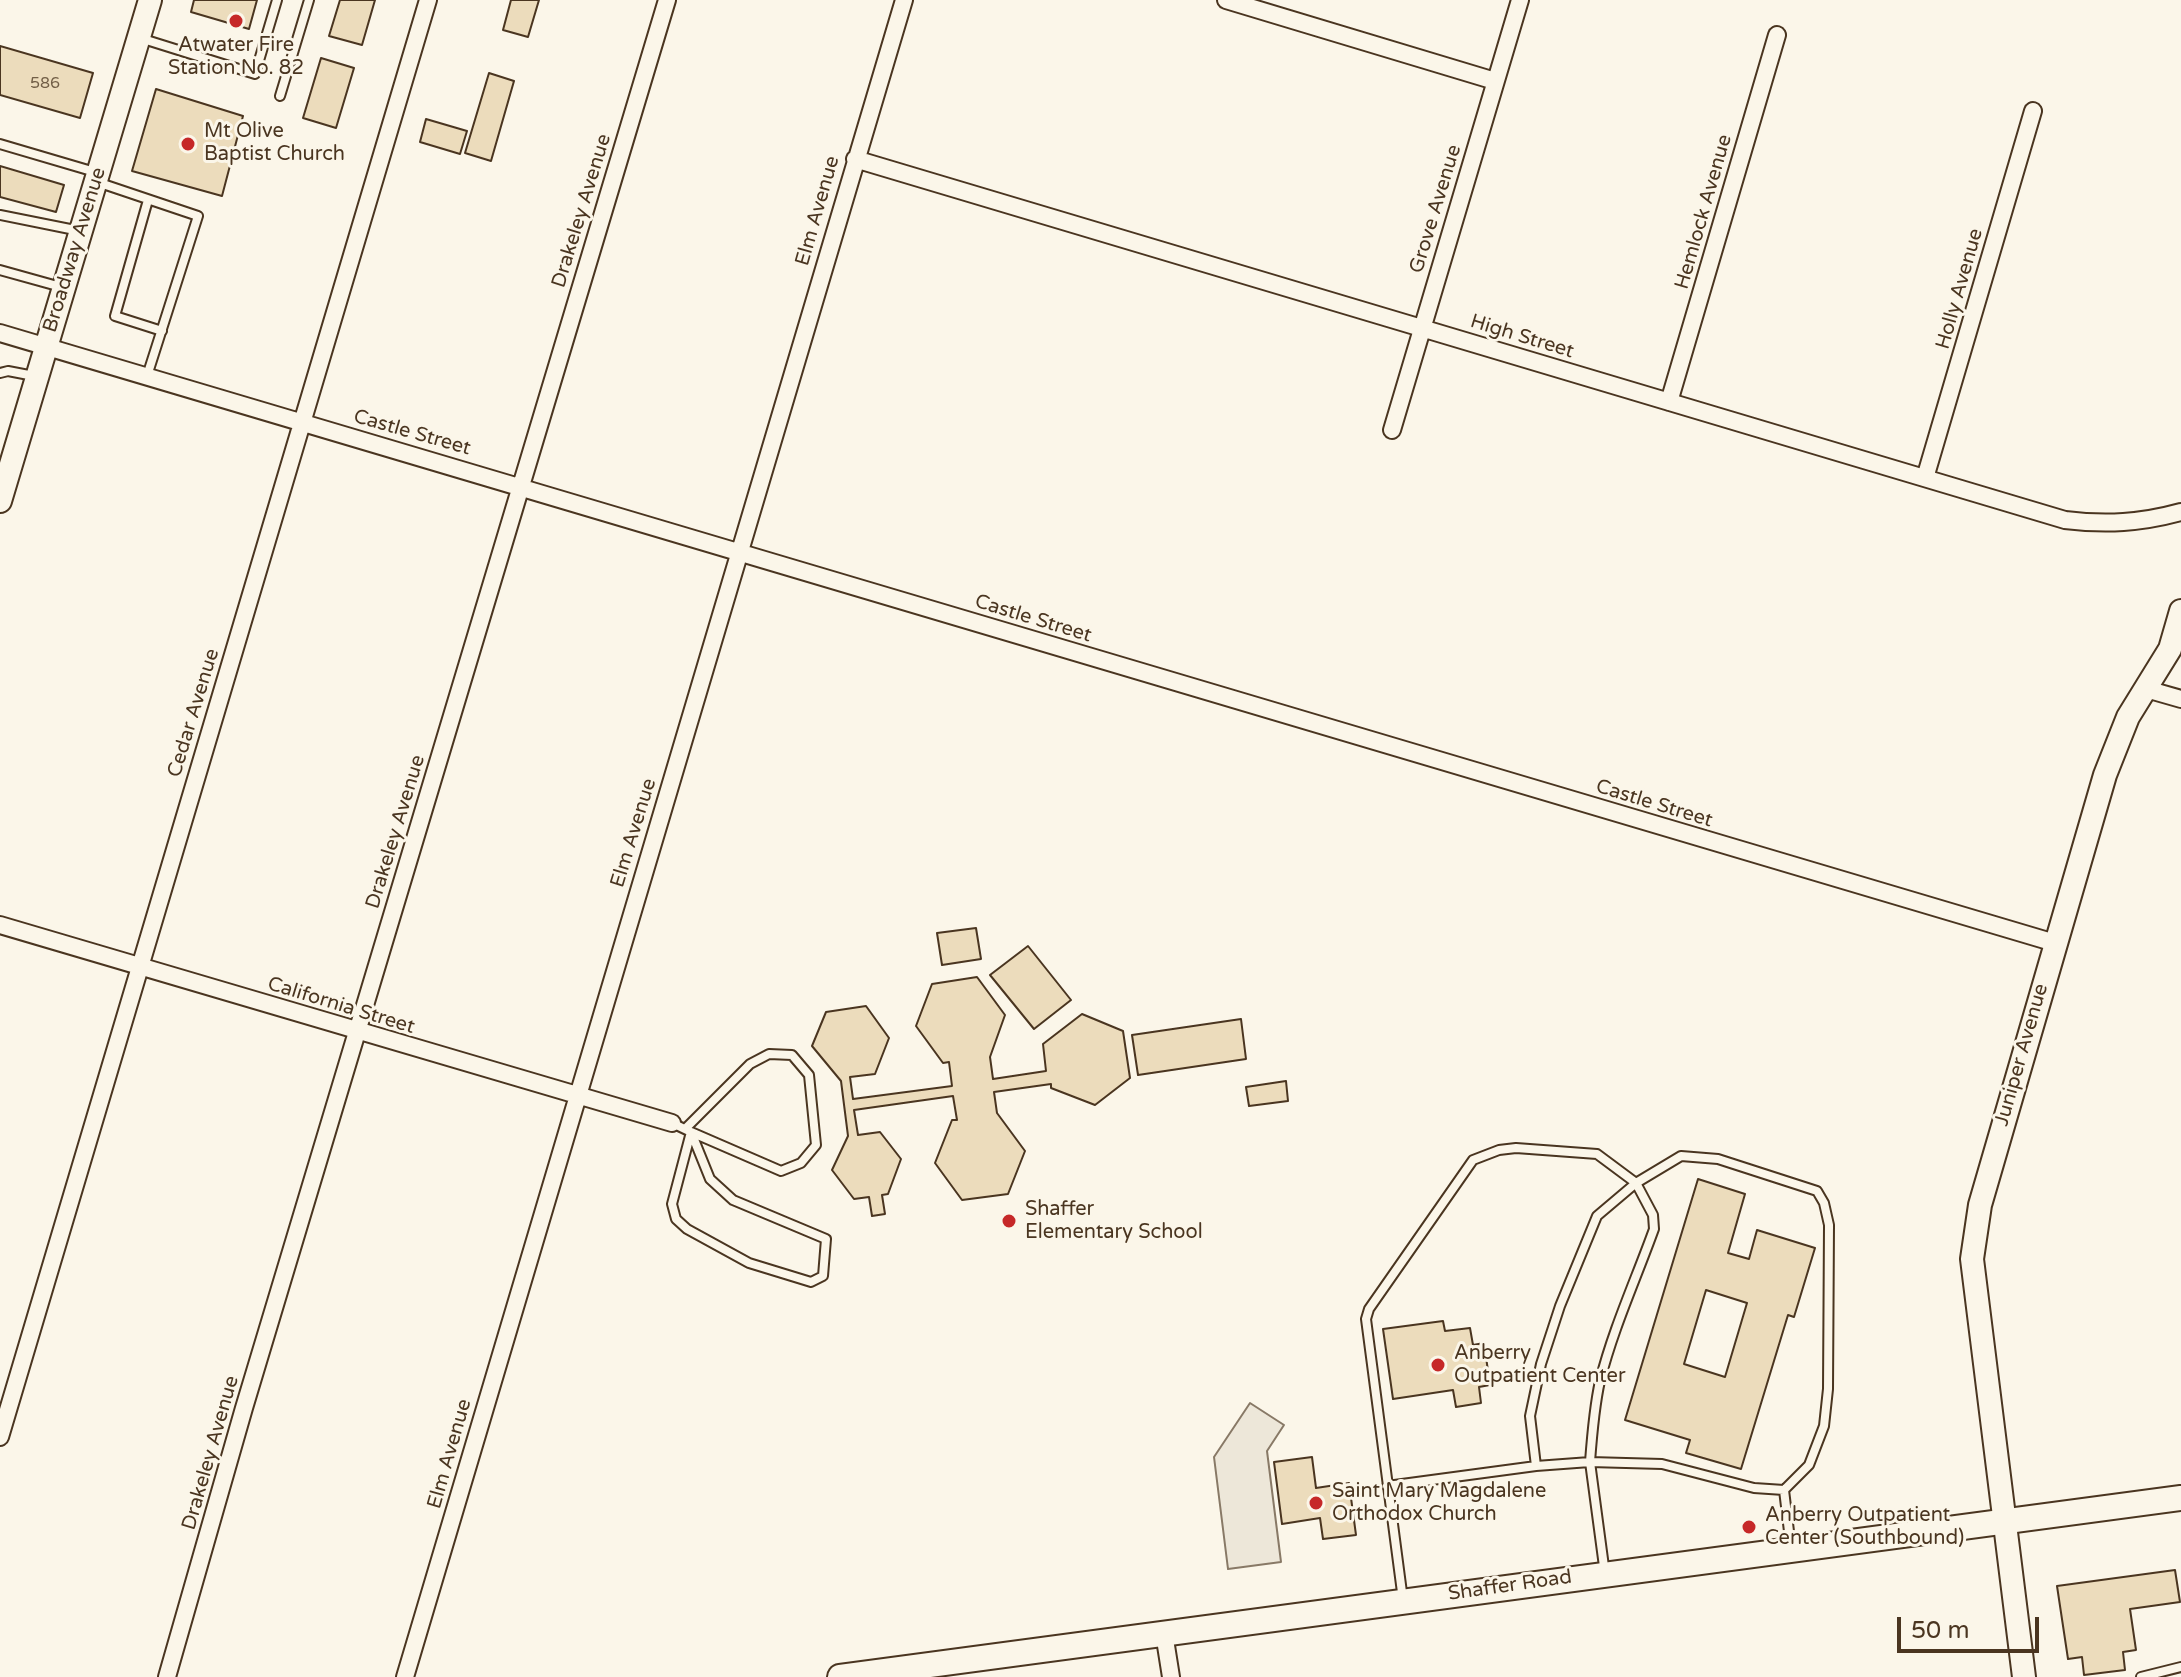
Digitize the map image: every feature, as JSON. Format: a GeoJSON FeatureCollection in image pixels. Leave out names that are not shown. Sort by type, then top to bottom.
{"type":"FeatureCollection","features":[{"type":"Feature","properties":{"kind":"main road","name":"Shaffer Road"},"geometry":{"type":"LineString","coordinates":[[840,1677],[2181,1498]]}},
{"type":"Feature","properties":{"kind":"street","name":"Broadway Avenue"},"geometry":{"type":"LineString","coordinates":[[0,501],[150,0]]}},
{"type":"Feature","properties":{"kind":"street","name":"Cedar Avenue"},"geometry":{"type":"LineString","coordinates":[[0,1437],[8,1383],[139,966],[428,0]]}},
{"type":"Feature","properties":{"kind":"street","name":"Drakeley Avenue"},"geometry":{"type":"LineString","coordinates":[[167,1677],[244,1408],[667,0]]}},
{"type":"Feature","properties":{"kind":"street"},"geometry":{"type":"LineString","coordinates":[[885,0],[903,3]]}},
{"type":"Feature","properties":{"kind":"street"},"geometry":{"type":"LineString","coordinates":[[1226,0],[1495,81]]}},
{"type":"Feature","properties":{"kind":"street","name":"Grove Avenue"},"geometry":{"type":"LineString","coordinates":[[1392,430],[1520,0]]}},
{"type":"Feature","properties":{"kind":"street","name":"Elm Avenue"},"geometry":{"type":"LineString","coordinates":[[405,1677],[903,3]]}},
{"type":"Feature","properties":{"kind":"street","name":"Hemlock Avenue"},"geometry":{"type":"LineString","coordinates":[[1669,402],[1777,35]]}},
{"type":"Feature","properties":{"kind":"street","name":"Holly Avenue"},"geometry":{"type":"LineString","coordinates":[[1925,478],[2033,111]]}},
{"type":"Feature","properties":{"kind":"street","name":"High Street"},"geometry":{"type":"LineString","coordinates":[[855,159],[2065,520],[2100,524],[2147,521],[2181,512]]}},
{"type":"Feature","properties":{"kind":"street","name":"Castle Street"},"geometry":{"type":"LineString","coordinates":[[0,333],[2055,943]]}},
{"type":"Feature","properties":{"kind":"street","name":"Juniper Avenue"},"geometry":{"type":"LineString","coordinates":[[2024,1677],[1972,1259],[1980,1205],[2105,775],[2128,717],[2170,649],[2181,611]]}},
{"type":"Feature","properties":{"kind":"street"},"geometry":{"type":"LineString","coordinates":[[2146,689],[2181,699]]}},
{"type":"Feature","properties":{"kind":"street","name":"California Street"},"geometry":{"type":"LineString","coordinates":[[0,925],[683,1128]]}},
{"type":"Feature","properties":{"kind":"street"},"geometry":{"type":"LineString","coordinates":[[1164,1633],[1171,1677]]}},
{"type":"Feature","properties":{"kind":"lane"},"geometry":{"type":"LineString","coordinates":[[139,38],[255,74],[277,0]]}},
{"type":"Feature","properties":{"kind":"lane"},"geometry":{"type":"LineString","coordinates":[[280,96],[309,0]]}},
{"type":"Feature","properties":{"kind":"lane"},"geometry":{"type":"LineString","coordinates":[[0,144],[198,216],[147,376]]}},
{"type":"Feature","properties":{"kind":"lane"},"geometry":{"type":"LineString","coordinates":[[148,200],[115,316],[162,331]]}},
{"type":"Feature","properties":{"kind":"lane"},"geometry":{"type":"LineString","coordinates":[[0,215],[81,232]]}},
{"type":"Feature","properties":{"kind":"lane"},"geometry":{"type":"LineString","coordinates":[[0,270],[64,288]]}},
{"type":"Feature","properties":{"kind":"lane"},"geometry":{"type":"LineString","coordinates":[[0,373],[8,371],[37,376]]}},
{"type":"Feature","properties":{"kind":"lane"},"geometry":{"type":"LineString","coordinates":[[683,1128],[710,1179],[733,1200],[826,1239],[823,1276],[811,1282],[749,1263],[687,1229],[676,1219],[672,1204],[683,1128],[750,1064],[769,1054],[792,1055],[809,1075],[816,1145],[801,1163],[781,1171],[683,1128]]}},
{"type":"Feature","properties":{"kind":"lane"},"geometry":{"type":"LineString","coordinates":[[1403,1601],[1367,1327],[1369,1309],[1473,1160],[1499,1150],[1516,1148],[1597,1154],[1636,1183],[1653,1215],[1654,1229],[1601,1380],[1593,1423],[1590,1462],[1605,1574]]}},
{"type":"Feature","properties":{"kind":"lane"},"geometry":{"type":"LineString","coordinates":[[1387,1486],[1590,1462],[1662,1464],[1754,1488],[1784,1490],[1809,1465],[1824,1426],[1829,1349],[1829,1225],[1824,1203],[1817,1191],[1718,1159],[1681,1156],[1636,1183],[1597,1216],[1560,1306],[1541,1364],[1530,1416],[1536,1466]]}},
{"type":"Feature","properties":{"kind":"lane"},"geometry":{"type":"LineString","coordinates":[[1784,1490],[1792,1549]]}},
{"type":"Feature","properties":{"kind":"lane"},"geometry":{"type":"LineString","coordinates":[[2141,1677],[2181,1667]]}},
{"type":"Feature","properties":{"kind":"shaded area"},"geometry":{"type":"Polygon","coordinates":[[[1250,1403],[1284,1425],[1267,1451],[1281,1562],[1228,1569],[1214,1457],[1250,1403]]]}},
{"type":"Feature","properties":{"kind":"building","name":"Atwater Fire Station No. 82"},"geometry":{"type":"Polygon","coordinates":[[[194,0],[257,0],[249,29],[191,12],[194,0]]]}},
{"type":"Feature","properties":{"kind":"building"},"geometry":{"type":"Polygon","coordinates":[[[340,0],[375,0],[362,45],[329,36],[340,0]]]}},
{"type":"Feature","properties":{"kind":"building"},"geometry":{"type":"Polygon","coordinates":[[[511,0],[539,0],[528,37],[503,30],[511,0]]]}},
{"type":"Feature","properties":{"kind":"building"},"geometry":{"type":"Polygon","coordinates":[[[0,46],[93,73],[80,118],[0,95],[0,46]]]}},
{"type":"Feature","properties":{"kind":"building"},"geometry":{"type":"Polygon","coordinates":[[[321,58],[354,68],[336,128],[303,118],[321,58]]]}},
{"type":"Feature","properties":{"kind":"building"},"geometry":{"type":"Polygon","coordinates":[[[489,73],[514,81],[491,161],[465,153],[489,73]]]}},
{"type":"Feature","properties":{"kind":"building","name":"Mt Olive Baptist Church"},"geometry":{"type":"Polygon","coordinates":[[[156,89],[243,116],[222,196],[132,171],[156,89]]]}},
{"type":"Feature","properties":{"kind":"building"},"geometry":{"type":"Polygon","coordinates":[[[426,119],[467,131],[460,154],[420,142],[426,119]]]}},
{"type":"Feature","properties":{"kind":"building"},"geometry":{"type":"Polygon","coordinates":[[[0,166],[64,185],[56,212],[0,197],[0,166]]]}},
{"type":"Feature","properties":{"kind":"building"},"geometry":{"type":"Polygon","coordinates":[[[976,928],[981,959],[942,965],[937,933],[976,928]]]}},
{"type":"Feature","properties":{"kind":"building"},"geometry":{"type":"Polygon","coordinates":[[[1028,946],[1071,1000],[1034,1029],[990,975],[1028,946]]]}},
{"type":"Feature","properties":{"kind":"building"},"geometry":{"type":"Polygon","coordinates":[[[977,977],[1005,1015],[990,1057],[993,1079],[1046,1071],[1043,1044],[1082,1014],[1123,1031],[1130,1078],[1095,1105],[1051,1088],[1051,1084],[994,1092],[997,1113],[1025,1151],[1008,1194],[962,1200],[935,1163],[952,1120],[957,1120],[953,1096],[854,1110],[858,1135],[880,1132],[901,1159],[888,1194],[882,1195],[885,1214],[872,1216],[869,1197],[854,1199],[832,1170],[848,1136],[841,1081],[812,1046],[826,1012],[866,1006],[889,1038],[875,1074],[850,1077],[853,1099],[952,1086],[949,1062],[943,1063],[916,1026],[932,984],[977,977]]]}},
{"type":"Feature","properties":{"kind":"building"},"geometry":{"type":"Polygon","coordinates":[[[1241,1019],[1246,1059],[1138,1075],[1132,1035],[1241,1019]]]}},
{"type":"Feature","properties":{"kind":"building"},"geometry":{"type":"Polygon","coordinates":[[[1286,1081],[1288,1101],[1249,1106],[1246,1087],[1286,1081]]]}},
{"type":"Feature","properties":{"kind":"building"},"geometry":{"type":"Polygon","coordinates":[[[1698,1179],[1745,1194],[1728,1253],[1749,1259],[1757,1230],[1815,1248],[1794,1317],[1788,1315],[1741,1469],[1686,1453],[1690,1440],[1625,1420],[1698,1179]],[[1706,1290],[1684,1364],[1725,1377],[1747,1303],[1706,1290]]]}},
{"type":"Feature","properties":{"kind":"building","name":"Anberry Outpatient Center"},"geometry":{"type":"Polygon","coordinates":[[[1443,1321],[1445,1331],[1470,1328],[1473,1345],[1484,1343],[1490,1385],[1479,1387],[1481,1403],[1456,1407],[1453,1390],[1393,1399],[1383,1329],[1443,1321]]]}},
{"type":"Feature","properties":{"kind":"building","name":"Saint Mary Magdalene Orthodox Church"},"geometry":{"type":"Polygon","coordinates":[[[1312,1457],[1316,1488],[1349,1483],[1356,1535],[1323,1539],[1320,1518],[1282,1524],[1274,1462],[1312,1457]]]}},
{"type":"Feature","properties":{"kind":"building"},"geometry":{"type":"Polygon","coordinates":[[[2175,1570],[2180,1602],[2130,1609],[2136,1650],[2123,1652],[2125,1670],[2084,1675],[2082,1657],[2068,1659],[2057,1586],[2175,1570]]]}},
{"type":"Feature","properties":{"kind":"place","name":"Atwater Fire Station No. 82"},"geometry":{"type":"Point","coordinates":[236,21]}},
{"type":"Feature","properties":{"kind":"place","name":"Mt Olive Baptist Church"},"geometry":{"type":"Point","coordinates":[188,144]}},
{"type":"Feature","properties":{"kind":"place","name":"Shaffer Elementary School"},"geometry":{"type":"Point","coordinates":[1009,1221]}},
{"type":"Feature","properties":{"kind":"place","name":"Anberry Outpatient Center"},"geometry":{"type":"Point","coordinates":[1438,1365]}},
{"type":"Feature","properties":{"kind":"place","name":"Saint Mary Magdalene Orthodox Church"},"geometry":{"type":"Point","coordinates":[1316,1503]}},
{"type":"Feature","properties":{"kind":"place","name":"Anberry Outpatient Center (Southbound)"},"geometry":{"type":"Point","coordinates":[1749,1527]}}]}
